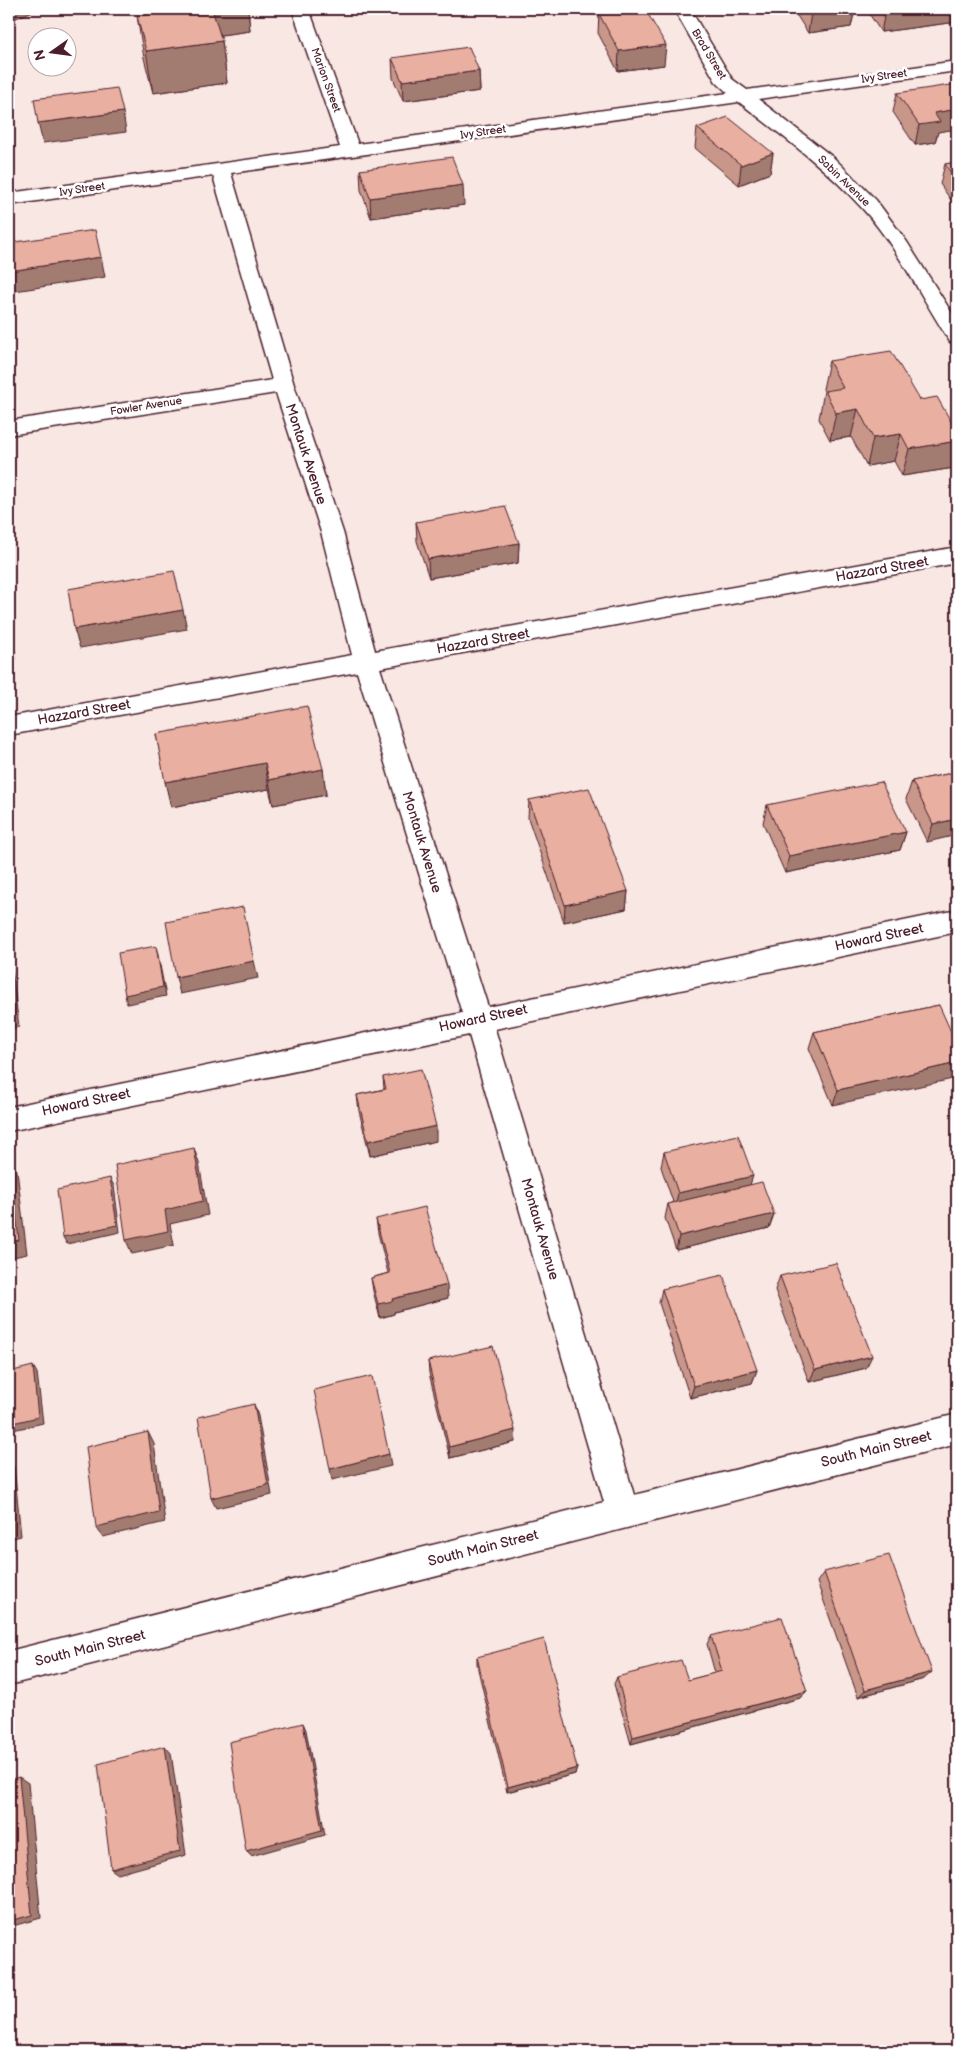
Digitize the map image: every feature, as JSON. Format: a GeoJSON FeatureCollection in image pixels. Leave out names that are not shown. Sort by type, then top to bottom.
{"type":"FeatureCollection","features":[{"type":"Feature","properties":{"kind":"street","name":"Marion Street"},"geometry":{"type":"LineString","coordinates":[[300,9],[351,151]]}},
{"type":"Feature","properties":{"kind":"street","name":"Brad Street"},"geometry":{"type":"LineString","coordinates":[[682,9],[725,82],[741,96]]}},
{"type":"Feature","properties":{"kind":"street","name":"Ivy Street"},"geometry":{"type":"LineString","coordinates":[[9,199],[957,66]]}},
{"type":"Feature","properties":{"kind":"street","name":"Sabin Avenue"},"geometry":{"type":"LineString","coordinates":[[741,96],[827,162],[869,204],[902,249],[957,337]]}},
{"type":"Feature","properties":{"kind":"street","name":"Montauk Avenue"},"geometry":{"type":"LineString","coordinates":[[221,170],[284,385],[332,532],[366,662],[478,1019],[623,1513]]}},
{"type":"Feature","properties":{"kind":"street","name":"Fowler Avenue"},"geometry":{"type":"LineString","coordinates":[[9,428],[284,385]]}},
{"type":"Feature","properties":{"kind":"street","name":"Hazzard Street"},"geometry":{"type":"LineString","coordinates":[[9,726],[957,555]]}},
{"type":"Feature","properties":{"kind":"street","name":"Howard Street"},"geometry":{"type":"LineString","coordinates":[[9,1119],[478,1019],[957,921]]}},
{"type":"Feature","properties":{"kind":"street","name":"South Main Street"},"geometry":{"type":"LineString","coordinates":[[9,1668],[957,1429]]}},
{"type":"Feature","properties":{"kind":"building"},"geometry":{"type":"Polygon","coordinates":[[[194,9],[212,9],[222,41],[146,51],[137,16],[194,9]]]}},
{"type":"Feature","properties":{"kind":"building"},"geometry":{"type":"Polygon","coordinates":[[[645,9],[666,45],[619,51],[599,14],[645,9]]]}},
{"type":"Feature","properties":{"kind":"building"},"geometry":{"type":"Polygon","coordinates":[[[808,9],[842,9],[811,13],[808,9]]]}},
{"type":"Feature","properties":{"kind":"building"},"geometry":{"type":"Polygon","coordinates":[[[883,9],[911,9],[885,12],[883,9]]]}},
{"type":"Feature","properties":{"kind":"building"},"geometry":{"type":"Polygon","coordinates":[[[469,47],[479,71],[402,81],[392,58],[469,47]]]}},
{"type":"Feature","properties":{"kind":"building"},"geometry":{"type":"Polygon","coordinates":[[[957,84],[957,109],[934,113],[940,122],[919,125],[897,93],[957,84]]]}},
{"type":"Feature","properties":{"kind":"building"},"geometry":{"type":"Polygon","coordinates":[[[117,88],[123,112],[38,123],[34,99],[117,88]]]}},
{"type":"Feature","properties":{"kind":"building"},"geometry":{"type":"Polygon","coordinates":[[[728,117],[773,153],[741,165],[697,128],[728,117]]]}},
{"type":"Feature","properties":{"kind":"building"},"geometry":{"type":"Polygon","coordinates":[[[452,157],[463,185],[370,198],[360,170],[452,157]]]}},
{"type":"Feature","properties":{"kind":"building"},"geometry":{"type":"Polygon","coordinates":[[[957,162],[957,182],[945,164],[957,162]]]}},
{"type":"Feature","properties":{"kind":"building"},"geometry":{"type":"Polygon","coordinates":[[[95,230],[101,257],[10,271],[9,243],[95,230]]]}},
{"type":"Feature","properties":{"kind":"building"},"geometry":{"type":"Polygon","coordinates":[[[891,351],[920,400],[937,397],[957,432],[957,441],[909,449],[901,434],[873,438],[858,409],[836,413],[825,391],[843,388],[829,361],[891,351]]]}},
{"type":"Feature","properties":{"kind":"building"},"geometry":{"type":"Polygon","coordinates":[[[505,506],[519,543],[428,559],[416,522],[505,506]]]}},
{"type":"Feature","properties":{"kind":"building"},"geometry":{"type":"Polygon","coordinates":[[[174,571],[183,610],[74,629],[68,589],[174,571]]]}},
{"type":"Feature","properties":{"kind":"building"},"geometry":{"type":"Polygon","coordinates":[[[307,706],[323,769],[269,780],[265,763],[165,782],[156,734],[307,706]]]}},
{"type":"Feature","properties":{"kind":"building"},"geometry":{"type":"Polygon","coordinates":[[[957,772],[957,819],[933,824],[912,781],[957,772]]]}},
{"type":"Feature","properties":{"kind":"building"},"geometry":{"type":"Polygon","coordinates":[[[881,782],[906,832],[789,856],[767,805],[881,782]]]}},
{"type":"Feature","properties":{"kind":"building"},"geometry":{"type":"Polygon","coordinates":[[[589,788],[628,891],[565,905],[529,800],[589,788]]]}},
{"type":"Feature","properties":{"kind":"building"},"geometry":{"type":"Polygon","coordinates":[[[243,907],[254,961],[176,977],[166,922],[243,907]]]}},
{"type":"Feature","properties":{"kind":"building"},"geometry":{"type":"Polygon","coordinates":[[[156,946],[163,987],[125,995],[118,953],[156,946]]]}},
{"type":"Feature","properties":{"kind":"building"},"geometry":{"type":"Polygon","coordinates":[[[9,987],[12,1010],[9,1011],[9,987]]]}},
{"type":"Feature","properties":{"kind":"building"},"geometry":{"type":"Polygon","coordinates":[[[939,1005],[957,1045],[957,1063],[838,1090],[814,1032],[939,1005]]]}},
{"type":"Feature","properties":{"kind":"building"},"geometry":{"type":"Polygon","coordinates":[[[421,1069],[436,1126],[368,1141],[357,1095],[386,1089],[383,1077],[421,1069]]]}},
{"type":"Feature","properties":{"kind":"building"},"geometry":{"type":"Polygon","coordinates":[[[738,1135],[753,1176],[678,1193],[664,1152],[738,1135]]]}},
{"type":"Feature","properties":{"kind":"building"},"geometry":{"type":"Polygon","coordinates":[[[194,1148],[203,1201],[165,1210],[168,1231],[126,1240],[115,1165],[194,1148]]]}},
{"type":"Feature","properties":{"kind":"building"},"geometry":{"type":"Polygon","coordinates":[[[9,1156],[19,1240],[9,1242],[9,1156]]]}},
{"type":"Feature","properties":{"kind":"building"},"geometry":{"type":"Polygon","coordinates":[[[110,1178],[117,1225],[63,1237],[57,1190],[110,1178]]]}},
{"type":"Feature","properties":{"kind":"building"},"geometry":{"type":"Polygon","coordinates":[[[762,1182],[774,1214],[679,1236],[668,1204],[762,1182]]]}},
{"type":"Feature","properties":{"kind":"building"},"geometry":{"type":"Polygon","coordinates":[[[425,1207],[447,1285],[378,1304],[371,1278],[390,1273],[376,1219],[425,1207]]]}},
{"type":"Feature","properties":{"kind":"building"},"geometry":{"type":"Polygon","coordinates":[[[836,1263],[872,1356],[815,1370],[780,1276],[836,1263]]]}},
{"type":"Feature","properties":{"kind":"building"},"geometry":{"type":"Polygon","coordinates":[[[723,1275],[757,1370],[694,1386],[662,1289],[723,1275]]]}},
{"type":"Feature","properties":{"kind":"building"},"geometry":{"type":"Polygon","coordinates":[[[493,1346],[515,1430],[449,1447],[428,1361],[493,1346]]]}},
{"type":"Feature","properties":{"kind":"building"},"geometry":{"type":"Polygon","coordinates":[[[33,1366],[38,1417],[9,1424],[9,1372],[33,1366]]]}},
{"type":"Feature","properties":{"kind":"building"},"geometry":{"type":"Polygon","coordinates":[[[372,1376],[389,1454],[330,1469],[314,1390],[372,1376]]]}},
{"type":"Feature","properties":{"kind":"building"},"geometry":{"type":"Polygon","coordinates":[[[254,1404],[268,1485],[211,1498],[198,1417],[254,1404]]]}},
{"type":"Feature","properties":{"kind":"building"},"geometry":{"type":"Polygon","coordinates":[[[148,1432],[159,1512],[96,1527],[86,1447],[148,1432]]]}},
{"type":"Feature","properties":{"kind":"building"},"geometry":{"type":"Polygon","coordinates":[[[9,1490],[12,1526],[9,1527],[9,1490]]]}},
{"type":"Feature","properties":{"kind":"building"},"geometry":{"type":"Polygon","coordinates":[[[889,1555],[932,1672],[865,1690],[824,1572],[889,1555]]]}},
{"type":"Feature","properties":{"kind":"building"},"geometry":{"type":"Polygon","coordinates":[[[782,1617],[807,1691],[633,1737],[617,1677],[681,1660],[688,1680],[722,1671],[711,1636],[782,1617]]]}},
{"type":"Feature","properties":{"kind":"building"},"geometry":{"type":"Polygon","coordinates":[[[544,1639],[577,1768],[508,1787],[477,1657],[544,1639]]]}},
{"type":"Feature","properties":{"kind":"building"},"geometry":{"type":"Polygon","coordinates":[[[303,1723],[322,1830],[246,1851],[229,1742],[303,1723]]]}},
{"type":"Feature","properties":{"kind":"building"},"geometry":{"type":"Polygon","coordinates":[[[165,1746],[180,1851],[111,1869],[98,1764],[165,1746]]]}},
{"type":"Feature","properties":{"kind":"building"},"geometry":{"type":"Polygon","coordinates":[[[19,1777],[32,1915],[9,1921],[9,1780],[19,1777]]]}}]}
